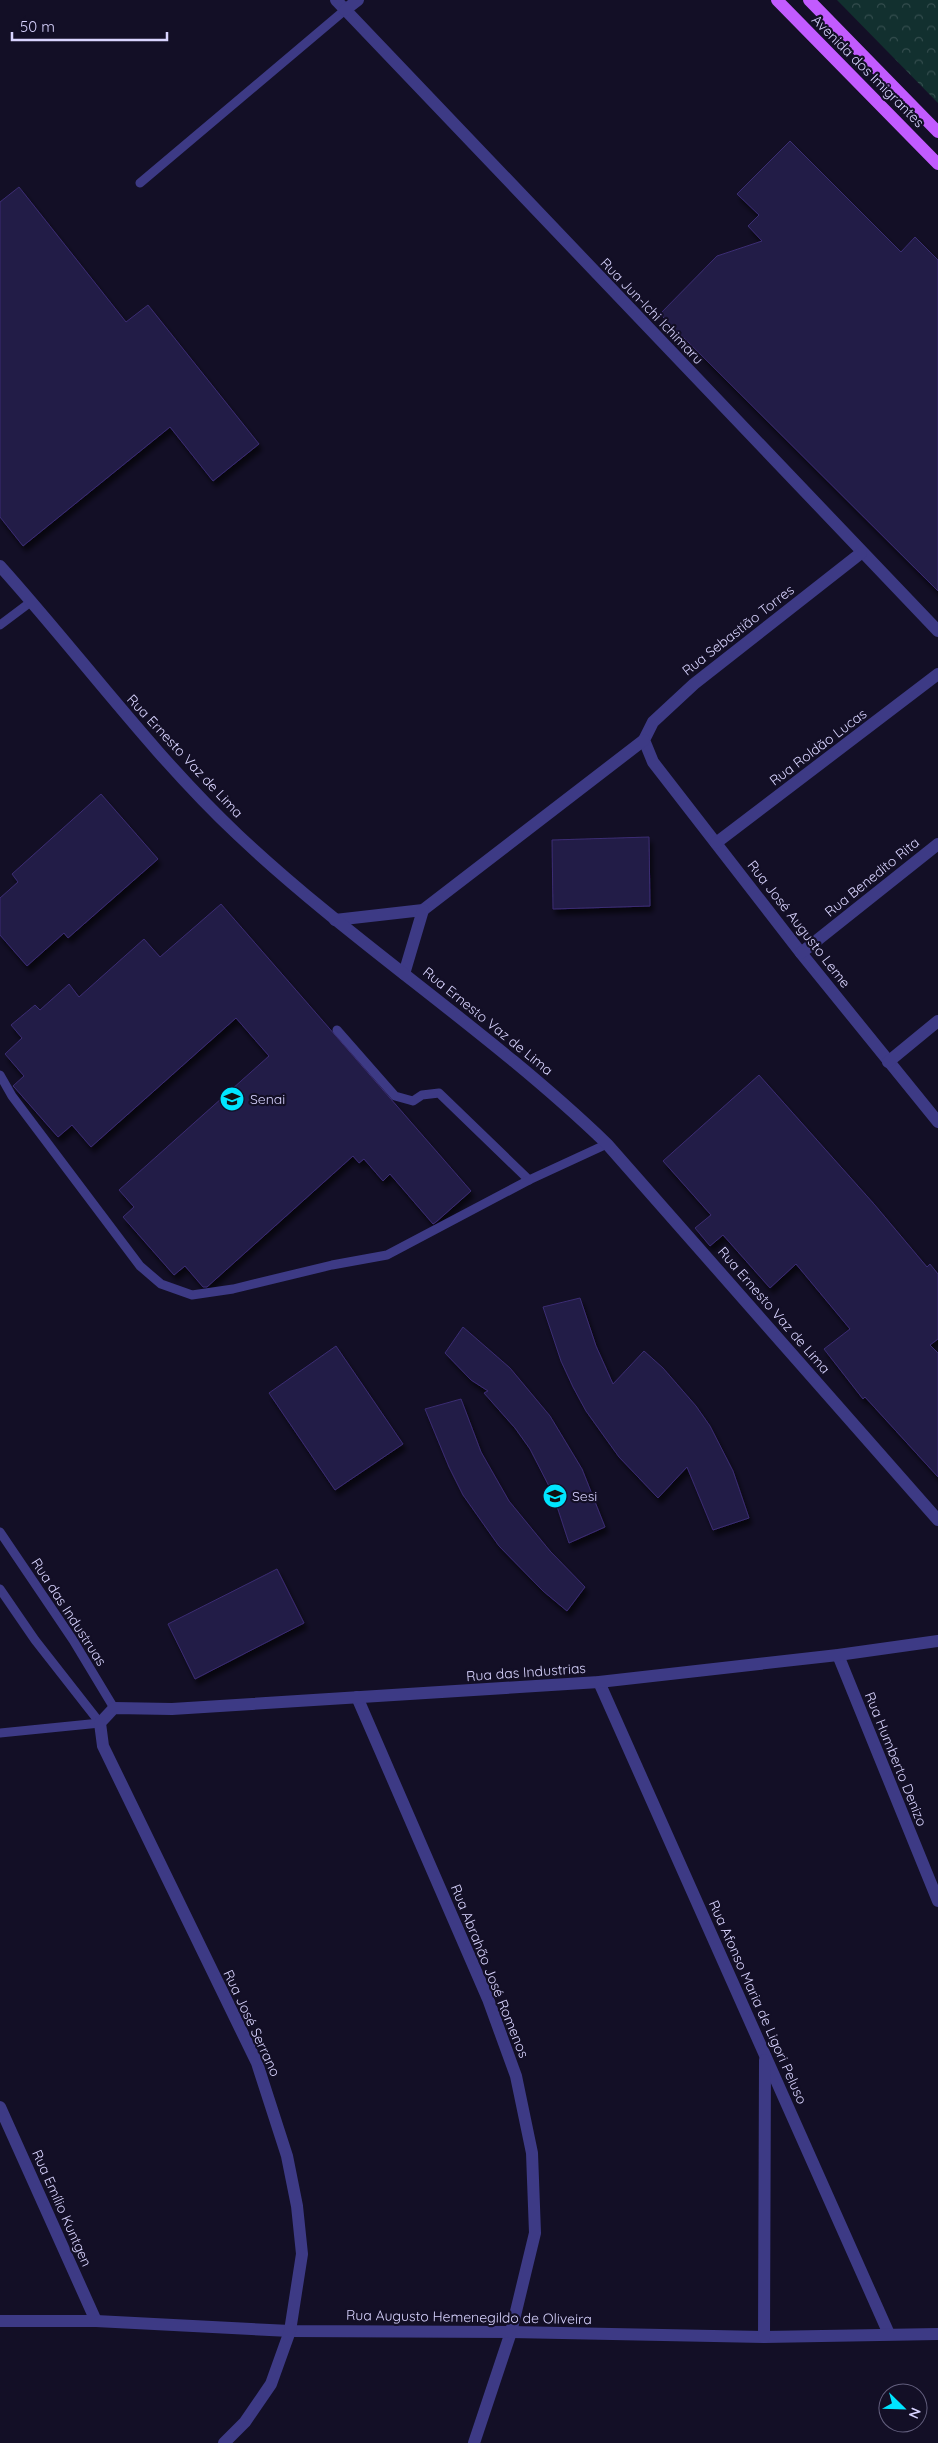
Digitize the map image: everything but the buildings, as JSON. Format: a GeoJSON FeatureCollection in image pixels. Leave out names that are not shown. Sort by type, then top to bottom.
{"type":"FeatureCollection","features":[{"type":"Feature","properties":{"kind":"main road","name":"Avenida dos Imigrantes"},"geometry":{"type":"LineString","coordinates":[[777,0],[938,164]]}},
{"type":"Feature","properties":{"kind":"main road","name":"Avenida dos Imigrantes"},"geometry":{"type":"LineString","coordinates":[[809,0],[938,132]]}},
{"type":"Feature","properties":{"kind":"street","name":"Rua Jun-Ichi Ichimaru"},"geometry":{"type":"LineString","coordinates":[[336,0],[861,553],[938,631]]}},
{"type":"Feature","properties":{"kind":"street"},"geometry":{"type":"LineString","coordinates":[[345,10],[358,0]]}},
{"type":"Feature","properties":{"kind":"street","name":"Rua Sebastião Torres"},"geometry":{"type":"LineString","coordinates":[[644,740],[653,722],[694,684],[861,553]]}},
{"type":"Feature","properties":{"kind":"street","name":"Rua Ernesto Vaz de Lima"},"geometry":{"type":"LineString","coordinates":[[0,566],[32,601],[126,716],[238,834],[335,920],[564,1103],[607,1144],[938,1520]]}},
{"type":"Feature","properties":{"kind":"street","name":"Rua Roldão Lucas"},"geometry":{"type":"LineString","coordinates":[[716,844],[938,674]]}},
{"type":"Feature","properties":{"kind":"street"},"geometry":{"type":"LineString","coordinates":[[335,920],[423,910],[644,740]]}},
{"type":"Feature","properties":{"kind":"street","name":"Rua José Augusto Leme"},"geometry":{"type":"LineString","coordinates":[[644,740],[653,762],[716,844],[888,1062],[938,1122]]}},
{"type":"Feature","properties":{"kind":"street","name":"Rua Benedito Rita"},"geometry":{"type":"LineString","coordinates":[[801,953],[938,844]]}},
{"type":"Feature","properties":{"kind":"street"},"geometry":{"type":"LineString","coordinates":[[404,974],[423,910]]}},
{"type":"Feature","properties":{"kind":"street"},"geometry":{"type":"LineString","coordinates":[[888,1062],[938,1020]]}},
{"type":"Feature","properties":{"kind":"street","name":"Rua das Industrias"},"geometry":{"type":"LineString","coordinates":[[114,1708],[172,1709],[599,1682],[838,1655],[938,1641]]}},
{"type":"Feature","properties":{"kind":"street","name":"Rua Humberto Denizo"},"geometry":{"type":"LineString","coordinates":[[838,1655],[938,1901]]}},
{"type":"Feature","properties":{"kind":"street","name":"Rua Afonso Maria de Ligori Peluso"},"geometry":{"type":"LineString","coordinates":[[599,1682],[889,2334]]}},
{"type":"Feature","properties":{"kind":"street","name":"Rua Abrahão José Romenos"},"geometry":{"type":"LineString","coordinates":[[357,1697],[488,1998],[516,2076],[532,2153],[535,2233],[511,2332],[474,2443]]}},
{"type":"Feature","properties":{"kind":"street"},"geometry":{"type":"LineString","coordinates":[[100,1723],[114,1708]]}},
{"type":"Feature","properties":{"kind":"street","name":"Rua José Serrano"},"geometry":{"type":"LineString","coordinates":[[100,1723],[103,1746],[257,2063],[287,2156],[302,2254],[290,2331],[272,2384],[246,2422],[224,2443]]}},
{"type":"Feature","properties":{"kind":"street"},"geometry":{"type":"LineString","coordinates":[[764,2337],[765,2055]]}},
{"type":"Feature","properties":{"kind":"street","name":"Rua Emílio Kuntgen"},"geometry":{"type":"LineString","coordinates":[[0,2107],[96,2320]]}},
{"type":"Feature","properties":{"kind":"street","name":"Rua Augusto Hemenegildo de Oliveira"},"geometry":{"type":"LineString","coordinates":[[0,2321],[96,2320],[290,2331],[511,2332],[764,2337],[938,2334]]}},
{"type":"Feature","properties":{"kind":"lane"},"geometry":{"type":"LineString","coordinates":[[140,183],[345,10]]}},
{"type":"Feature","properties":{"kind":"lane"},"geometry":{"type":"LineString","coordinates":[[0,625],[32,601]]}},
{"type":"Feature","properties":{"kind":"lane"},"geometry":{"type":"LineString","coordinates":[[337,1030],[395,1096],[413,1101],[422,1095],[439,1093],[529,1180]]}},
{"type":"Feature","properties":{"kind":"lane"},"geometry":{"type":"LineString","coordinates":[[0,1075],[12,1096],[140,1266],[161,1284],[192,1296],[233,1289],[332,1265],[387,1255],[529,1180],[607,1144]]}},
{"type":"Feature","properties":{"kind":"lane","name":"Rua das Industruas"},"geometry":{"type":"LineString","coordinates":[[0,1532],[73,1640],[114,1708]]}},
{"type":"Feature","properties":{"kind":"lane"},"geometry":{"type":"LineString","coordinates":[[0,1589],[35,1640],[100,1723]]}},
{"type":"Feature","properties":{"kind":"lane"},"geometry":{"type":"LineString","coordinates":[[1,1732],[100,1723]]}},
{"type":"Feature","properties":{"kind":"green space"},"geometry":{"type":"Polygon","coordinates":[[[837,0],[938,0],[938,103],[837,0]]]}},
{"type":"Feature","properties":{"kind":"place","name":"Senai"},"geometry":{"type":"Point","coordinates":[232,1099]}},
{"type":"Feature","properties":{"kind":"place","name":"Sesi"},"geometry":{"type":"Point","coordinates":[555,1496]}}]}
